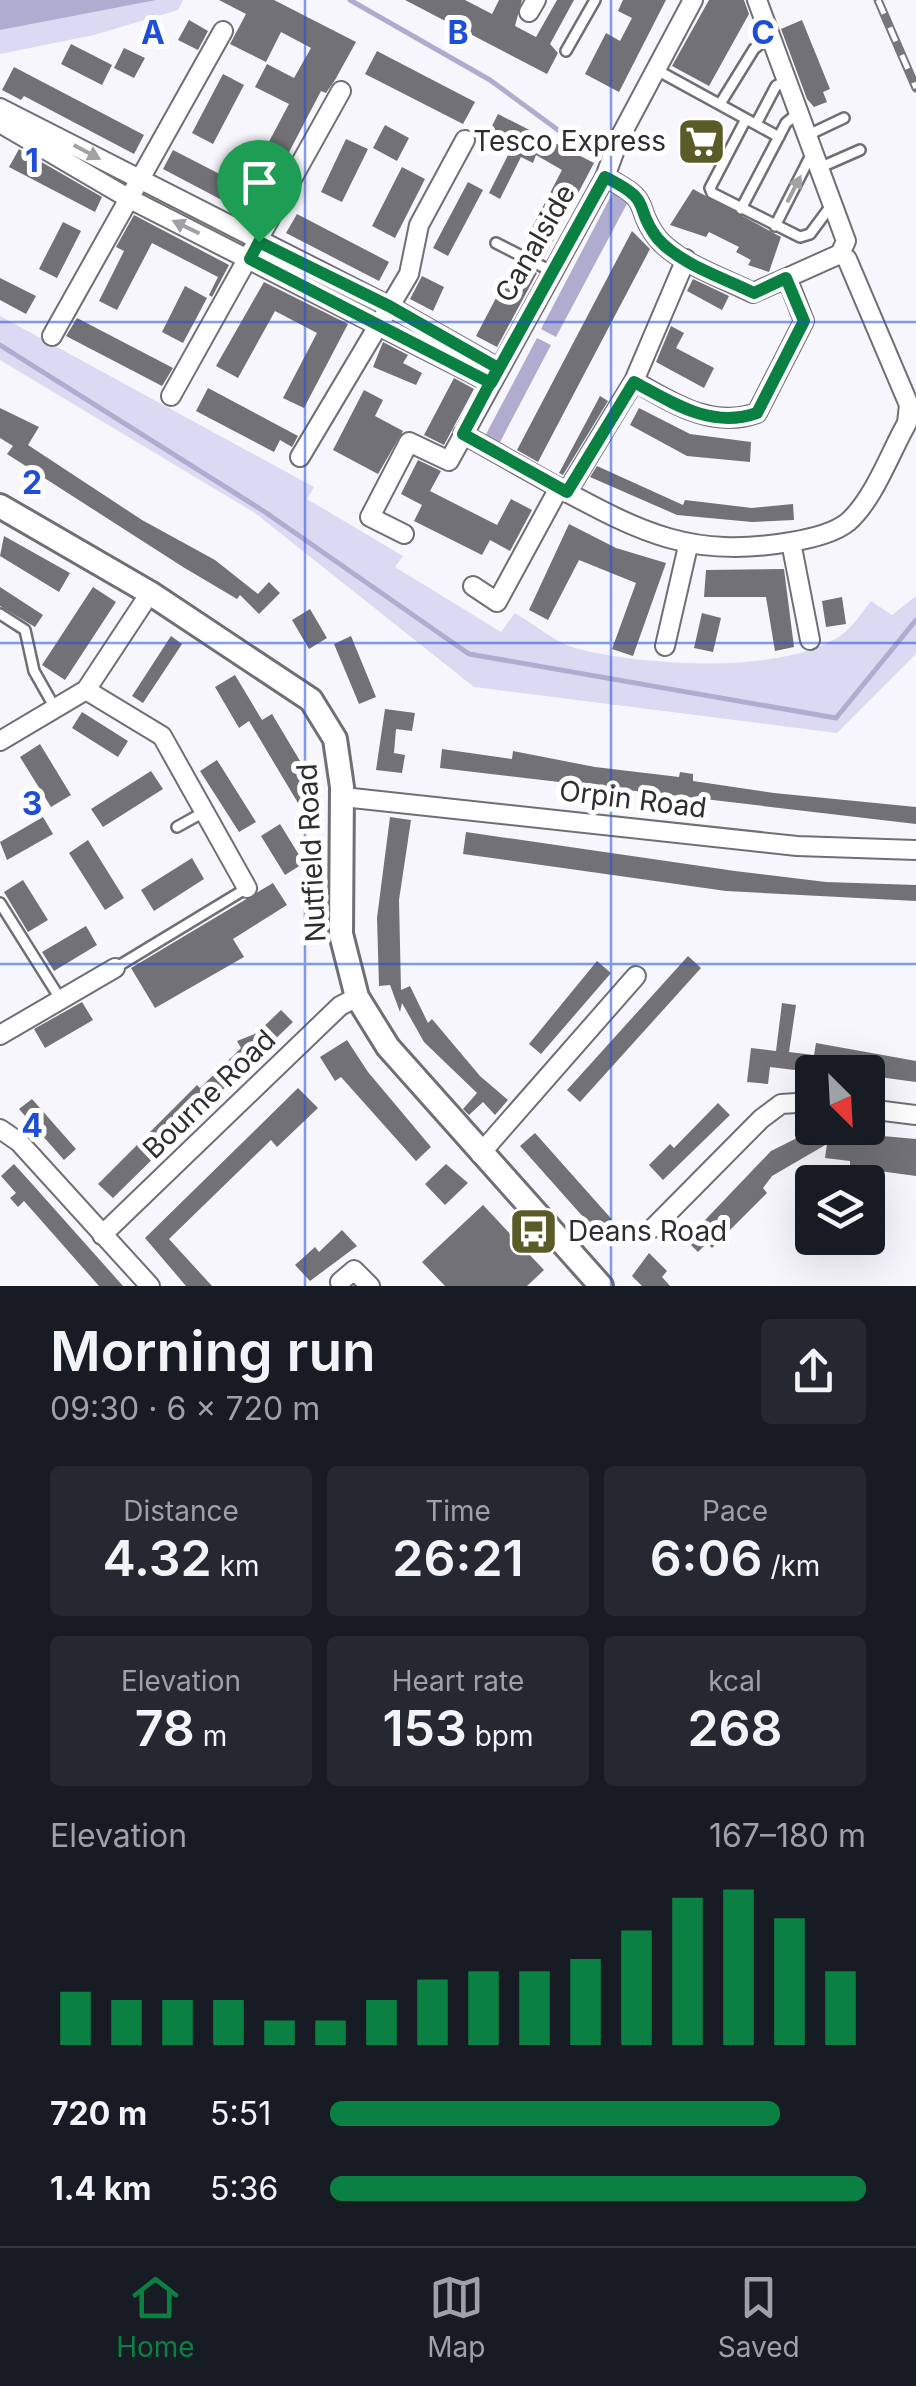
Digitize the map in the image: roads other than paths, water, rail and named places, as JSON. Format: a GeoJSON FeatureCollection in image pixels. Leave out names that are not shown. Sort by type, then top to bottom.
{"type":"FeatureCollection","features":[{"type":"Feature","properties":{"kind":"street","name":"Canalside"},"geometry":{"type":"LineString","coordinates":[[463,434],[605,177],[692,0]]}},
{"type":"Feature","properties":{"kind":"street"},"geometry":{"type":"LineString","coordinates":[[605,177],[638,193],[658,238],[686,259],[754,293],[840,254],[846,241],[756,0]]}},
{"type":"Feature","properties":{"kind":"street"},"geometry":{"type":"LineString","coordinates":[[52,336],[223,31]]}},
{"type":"Feature","properties":{"kind":"street"},"geometry":{"type":"LineString","coordinates":[[171,396],[341,91]]}},
{"type":"Feature","properties":{"kind":"street"},"geometry":{"type":"LineString","coordinates":[[4,122],[138,179],[382,326],[495,376]]}},
{"type":"Feature","properties":{"kind":"street"},"geometry":{"type":"LineString","coordinates":[[4,122],[128,198],[389,306],[495,376]]}},
{"type":"Feature","properties":{"kind":"street"},"geometry":{"type":"LineString","coordinates":[[300,457],[382,326],[389,306],[409,274],[419,225],[465,140]]}},
{"type":"Feature","properties":{"kind":"street"},"geometry":{"type":"LineString","coordinates":[[404,534],[370,517],[409,442],[449,462],[463,434],[655,536],[688,546],[757,548],[838,528],[853,516],[909,414],[847,258],[840,254]]}},
{"type":"Feature","properties":{"kind":"street"},"geometry":{"type":"LineString","coordinates":[[473,586],[497,602],[563,490],[634,382],[686,259]]}},
{"type":"Feature","properties":{"kind":"street"},"geometry":{"type":"LineString","coordinates":[[634,382],[691,414],[731,418],[757,413],[802,328],[802,314],[786,278]]}},
{"type":"Feature","properties":{"kind":"street"},"geometry":{"type":"LineString","coordinates":[[726,397],[731,418]]}},
{"type":"Feature","properties":{"kind":"street","name":"Nutfield Road"},"geometry":{"type":"LineString","coordinates":[[0,506],[150,592],[312,700],[334,740],[343,797],[340,934],[357,997],[388,1047],[599,1285]]}},
{"type":"Feature","properties":{"kind":"street"},"geometry":{"type":"LineString","coordinates":[[800,540],[810,640]]}},
{"type":"Feature","properties":{"kind":"street"},"geometry":{"type":"LineString","coordinates":[[665,646],[688,546]]}},
{"type":"Feature","properties":{"kind":"street"},"geometry":{"type":"LineString","coordinates":[[0,740],[86,690],[150,592]]}},
{"type":"Feature","properties":{"kind":"street"},"geometry":{"type":"LineString","coordinates":[[86,690],[162,736],[247,888]]}},
{"type":"Feature","properties":{"kind":"street","name":"Orpin Road"},"geometry":{"type":"LineString","coordinates":[[343,797],[796,846],[916,850]]}},
{"type":"Feature","properties":{"kind":"street"},"geometry":{"type":"LineString","coordinates":[[0,1035],[115,968]]}},
{"type":"Feature","properties":{"kind":"street"},"geometry":{"type":"LineString","coordinates":[[480,1154],[636,976]]}},
{"type":"Feature","properties":{"kind":"street","name":"Bourne Road"},"geometry":{"type":"LineString","coordinates":[[102,1235],[338,1009],[357,997]]}},
{"type":"Feature","properties":{"kind":"street"},"geometry":{"type":"LineString","coordinates":[[653,1228],[760,1119],[780,1104],[795,1103]]}},
{"type":"Feature","properties":{"kind":"street"},"geometry":{"type":"LineString","coordinates":[[885,1111],[916,1115]]}},
{"type":"Feature","properties":{"kind":"street"},"geometry":{"type":"LineString","coordinates":[[0,1129],[20,1142],[150,1286]]}},
{"type":"Feature","properties":{"kind":"street"},"geometry":{"type":"LineString","coordinates":[[340,1282],[354,1270],[370,1286]]}},
{"type":"Feature","properties":{"kind":"lane"},"geometry":{"type":"LineString","coordinates":[[566,51],[596,0]]}},
{"type":"Feature","properties":{"kind":"lane"},"geometry":{"type":"LineString","coordinates":[[720,104],[754,49],[769,37]]}},
{"type":"Feature","properties":{"kind":"lane"},"geometry":{"type":"LineString","coordinates":[[655,70],[779,137]]}},
{"type":"Feature","properties":{"kind":"lane"},"geometry":{"type":"LineString","coordinates":[[785,80],[776,86],[751,121],[710,188],[741,209],[806,237],[833,202]]}},
{"type":"Feature","properties":{"kind":"lane"},"geometry":{"type":"LineString","coordinates":[[741,209],[779,137],[797,114]]}},
{"type":"Feature","properties":{"kind":"lane"},"geometry":{"type":"LineString","coordinates":[[775,226],[813,152],[844,118]]}},
{"type":"Feature","properties":{"kind":"lane"},"geometry":{"type":"LineString","coordinates":[[813,152],[860,150]]}},
{"type":"Feature","properties":{"kind":"lane"},"geometry":{"type":"LineString","coordinates":[[496,243],[552,271]]}},
{"type":"Feature","properties":{"kind":"lane"},"geometry":{"type":"LineString","coordinates":[[0,614],[26,630],[34,671],[54,708]]}},
{"type":"Feature","properties":{"kind":"lane"},"geometry":{"type":"LineString","coordinates":[[178,827],[204,812]]}},
{"type":"Feature","properties":{"kind":"lane"},"geometry":{"type":"LineString","coordinates":[[115,968],[247,888]]}},
{"type":"Feature","properties":{"kind":"lane"},"geometry":{"type":"LineString","coordinates":[[0,903],[60,1000]]}},
{"type":"Feature","properties":{"kind":"waterway"},"geometry":{"type":"LineString","coordinates":[[350,0],[490,80],[558,130],[593,146]]}},
{"type":"Feature","properties":{"kind":"waterway"},"geometry":{"type":"LineString","coordinates":[[0,345],[265,512],[469,654],[836,718],[916,620]]}},
{"type":"Feature","properties":{"kind":"railway"},"geometry":{"type":"LineString","coordinates":[[878,0],[916,88]]}},
{"type":"Feature","properties":{"kind":"place","name":"Tesco Express"},"geometry":{"type":"Point","coordinates":[701,141]}},
{"type":"Feature","properties":{"kind":"place","name":"Deans Road"},"geometry":{"type":"Point","coordinates":[533,1231]}}]}
